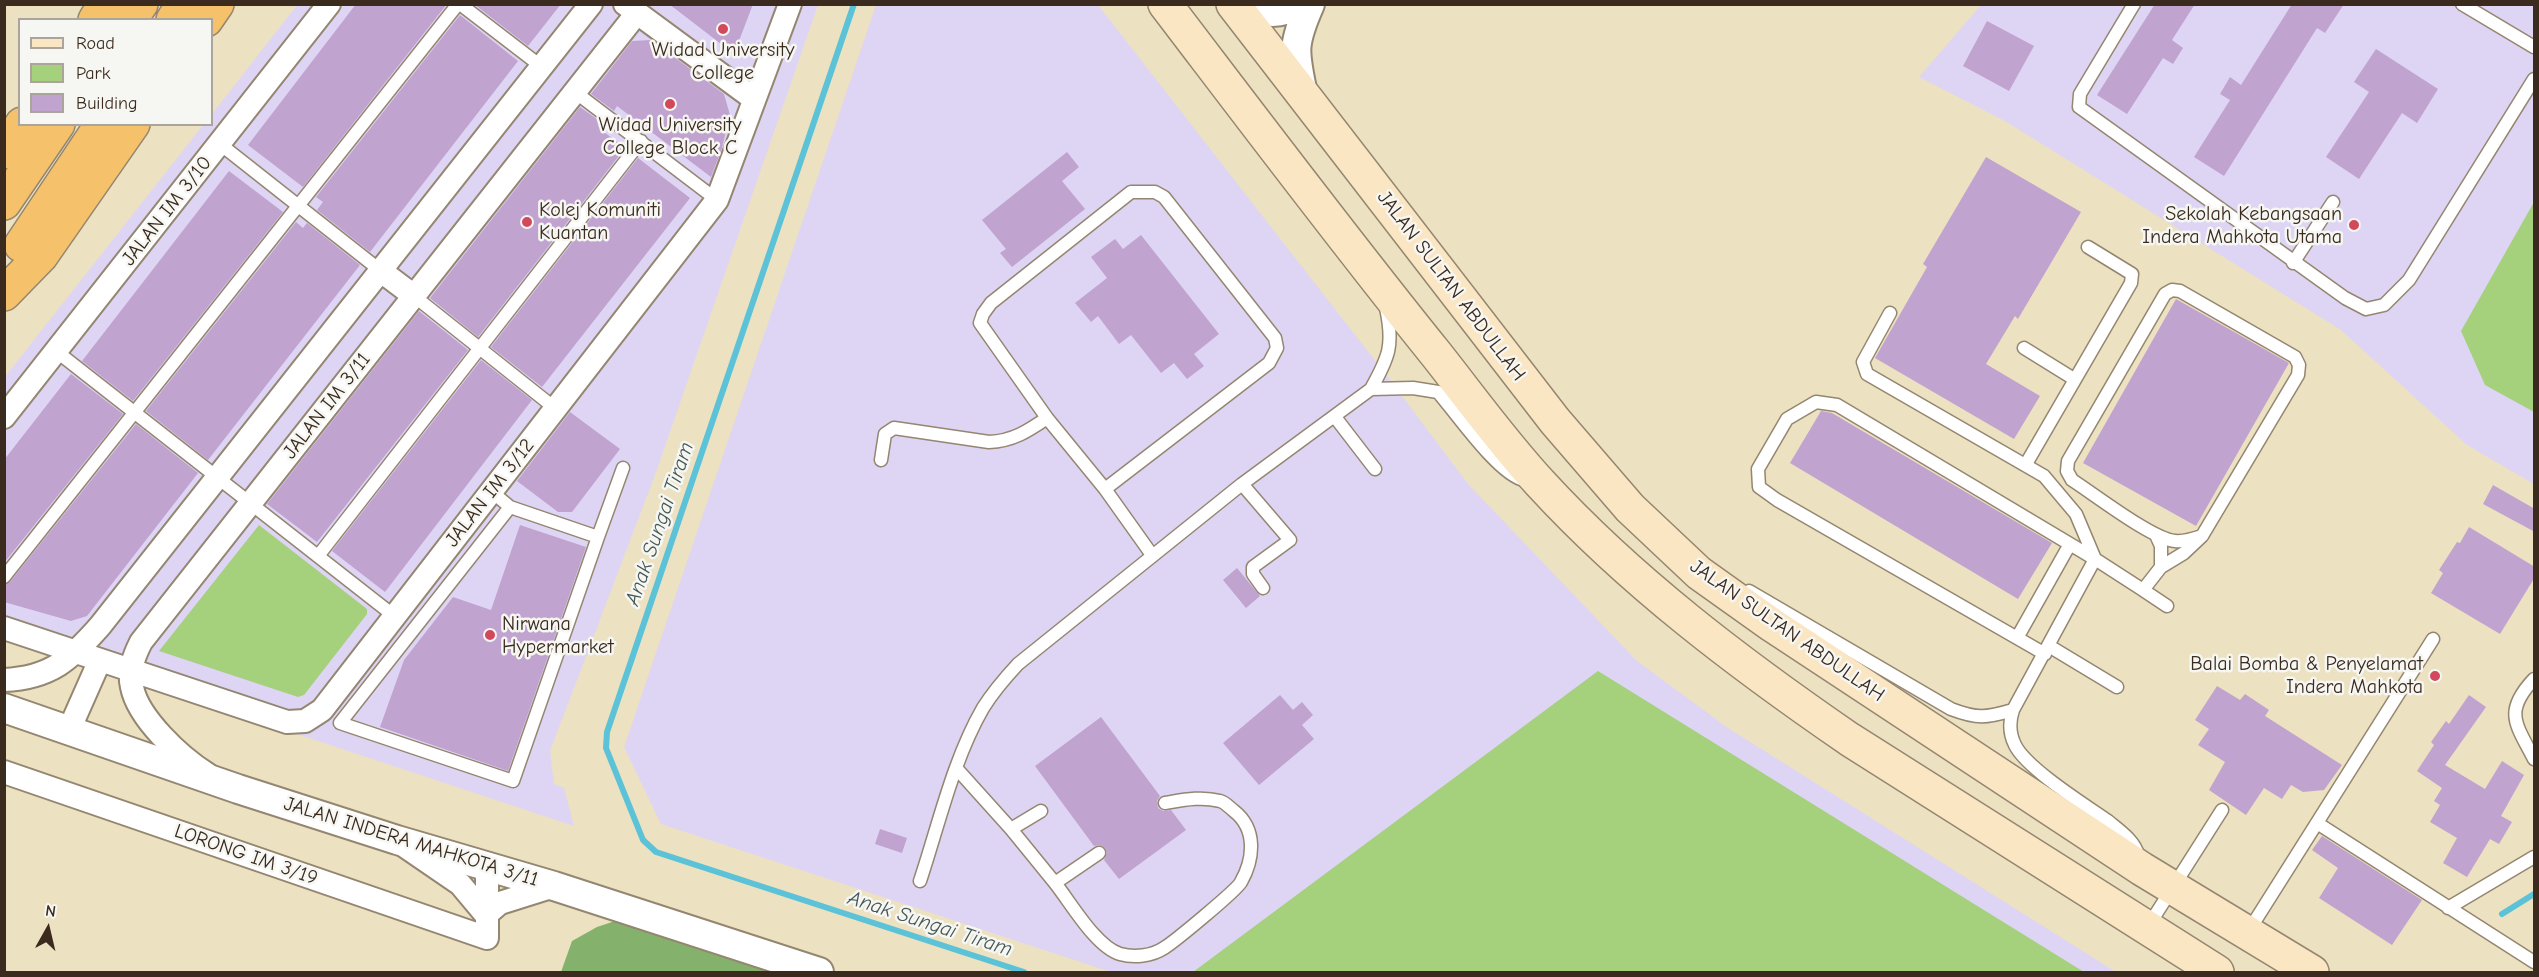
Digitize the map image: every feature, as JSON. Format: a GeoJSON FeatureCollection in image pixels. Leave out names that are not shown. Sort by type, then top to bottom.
{"type":"FeatureCollection","features":[{"type":"Feature","properties":{"kind":"highway"},"geometry":{"type":"LineString","coordinates":[[96,18],[105,4]]}},
{"type":"Feature","properties":{"kind":"highway"},"geometry":{"type":"LineString","coordinates":[[131,18],[141,4]]}},
{"type":"Feature","properties":{"kind":"highway"},"geometry":{"type":"LineString","coordinates":[[174,18],[183,4]]}},
{"type":"Feature","properties":{"kind":"highway"},"geometry":{"type":"LineString","coordinates":[[207,18],[217,4]]}},
{"type":"Feature","properties":{"kind":"highway"},"geometry":{"type":"LineString","coordinates":[[4,152],[21,126]]}},
{"type":"Feature","properties":{"kind":"highway"},"geometry":{"type":"LineString","coordinates":[[4,202],[57,126]]}},
{"type":"Feature","properties":{"kind":"highway"},"geometry":{"type":"LineString","coordinates":[[5,277],[101,126]]}},
{"type":"Feature","properties":{"kind":"highway"},"geometry":{"type":"LineString","coordinates":[[5,277],[41,256],[132,126]]}},
{"type":"Feature","properties":{"kind":"main road"},"geometry":{"type":"LineString","coordinates":[[1166,4],[1356,255],[1540,483],[1593,537],[1646,584],[1781,691],[1849,739],[2217,972]]}},
{"type":"Feature","properties":{"kind":"main road","name":"JALAN SULTAN ABDULLAH"},"geometry":{"type":"LineString","coordinates":[[1233,4],[1567,436],[1630,508],[1699,573],[1772,625],[2142,869],[2312,972]]}},
{"type":"Feature","properties":{"kind":"street","name":"JALAN IM 3/10"},"geometry":{"type":"LineString","coordinates":[[4,417],[329,4]]}},
{"type":"Feature","properties":{"kind":"street","name":"JALAN IM 3/11"},"geometry":{"type":"LineString","coordinates":[[4,680],[47,673],[77,652],[219,478],[591,4]]}},
{"type":"Feature","properties":{"kind":"street","name":"JALAN IM 3/12"},"geometry":{"type":"LineString","coordinates":[[131,670],[287,722],[305,721],[322,710],[393,615],[717,200],[790,4]]}},
{"type":"Feature","properties":{"kind":"street"},"geometry":{"type":"LineString","coordinates":[[1242,4],[1252,9],[1279,13],[1298,4]]}},
{"type":"Feature","properties":{"kind":"street"},"geometry":{"type":"LineString","coordinates":[[1303,94],[1296,61],[1295,43],[1310,4]]}},
{"type":"Feature","properties":{"kind":"street","name":"JALAN IM 3/11"},"geometry":{"type":"LineString","coordinates":[[238,789],[205,773],[180,753],[158,730],[135,699],[131,685],[131,670],[134,656],[141,642],[575,92],[631,9]]}},
{"type":"Feature","properties":{"kind":"street"},"geometry":{"type":"LineString","coordinates":[[631,9],[754,99]]}},
{"type":"Feature","properties":{"kind":"street"},"geometry":{"type":"LineString","coordinates":[[381,271],[414,296]]}},
{"type":"Feature","properties":{"kind":"street"},"geometry":{"type":"LineString","coordinates":[[4,628],[131,670]]}},
{"type":"Feature","properties":{"kind":"street"},"geometry":{"type":"LineString","coordinates":[[69,730],[100,660]]}},
{"type":"Feature","properties":{"kind":"street","name":"JALAN INDERA MAHKOTA 3/11"},"geometry":{"type":"LineString","coordinates":[[4,708],[238,789],[397,840],[554,886],[819,972]]}},
{"type":"Feature","properties":{"kind":"street","name":"LORONG IM 3/19"},"geometry":{"type":"LineString","coordinates":[[4,772],[487,926]]}},
{"type":"Feature","properties":{"kind":"street"},"geometry":{"type":"LineString","coordinates":[[397,840],[460,884],[487,926]]}},
{"type":"Feature","properties":{"kind":"street"},"geometry":{"type":"LineString","coordinates":[[487,867],[487,926]]}},
{"type":"Feature","properties":{"kind":"street"},"geometry":{"type":"LineString","coordinates":[[487,926],[500,903],[554,886]]}},
{"type":"Feature","properties":{"kind":"lane"},"geometry":{"type":"LineString","coordinates":[[4,577],[136,414],[298,205],[459,4],[542,67]]}},
{"type":"Feature","properties":{"kind":"lane"},"geometry":{"type":"LineString","coordinates":[[2134,4],[2080,94],[2079,107],[2293,263],[2345,298],[2366,309],[2384,305],[2409,280],[2535,79]]}},
{"type":"Feature","properties":{"kind":"lane"},"geometry":{"type":"LineString","coordinates":[[2462,4],[2535,47]]}},
{"type":"Feature","properties":{"kind":"lane"},"geometry":{"type":"LineString","coordinates":[[575,92],[717,200]]}},
{"type":"Feature","properties":{"kind":"lane"},"geometry":{"type":"LineString","coordinates":[[318,556],[641,141]]}},
{"type":"Feature","properties":{"kind":"lane"},"geometry":{"type":"LineString","coordinates":[[219,144],[381,271]]}},
{"type":"Feature","properties":{"kind":"lane"},"geometry":{"type":"LineString","coordinates":[[1105,489],[1269,363],[1277,348],[1275,339],[1268,329],[1164,197],[1155,192],[1131,192],[992,303],[983,314],[980,323],[984,332],[1047,418],[1105,489],[1152,555]]}},
{"type":"Feature","properties":{"kind":"lane"},"geometry":{"type":"LineString","coordinates":[[2293,263],[2333,202]]}},
{"type":"Feature","properties":{"kind":"lane"},"geometry":{"type":"LineString","coordinates":[[2026,464],[2131,283],[2132,274],[2088,247]]}},
{"type":"Feature","properties":{"kind":"lane"},"geometry":{"type":"LineString","coordinates":[[920,881],[957,769],[983,708],[999,684],[1018,664],[1152,555],[1242,484],[1371,389],[1386,363],[1391,334],[1385,306],[1356,255]]}},
{"type":"Feature","properties":{"kind":"lane"},"geometry":{"type":"LineString","coordinates":[[2143,590],[2161,567],[2184,553],[2202,536],[2298,375],[2300,365],[2295,357],[2181,291],[2172,290],[2165,294],[2068,461],[2067,471],[2072,480],[2156,535],[2174,541],[2188,541],[2202,536]]}},
{"type":"Feature","properties":{"kind":"lane"},"geometry":{"type":"LineString","coordinates":[[414,296],[556,409]]}},
{"type":"Feature","properties":{"kind":"lane"},"geometry":{"type":"LineString","coordinates":[[1890,313],[1863,362],[1867,375],[2044,476],[2076,514],[2096,559]]}},
{"type":"Feature","properties":{"kind":"lane"},"geometry":{"type":"LineString","coordinates":[[2024,348],[2074,378]]}},
{"type":"Feature","properties":{"kind":"lane"},"geometry":{"type":"LineString","coordinates":[[56,351],[393,615]]}},
{"type":"Feature","properties":{"kind":"lane"},"geometry":{"type":"LineString","coordinates":[[1371,389],[1413,388],[1438,392],[1502,469],[1516,479],[1540,483]]}},
{"type":"Feature","properties":{"kind":"lane"},"geometry":{"type":"LineString","coordinates":[[2117,687],[2047,650],[2017,638],[1777,500],[1759,487],[1758,469],[1786,419],[1816,402],[1837,405],[2096,559],[2167,606]]}},
{"type":"Feature","properties":{"kind":"lane"},"geometry":{"type":"LineString","coordinates":[[1335,417],[1375,469]]}},
{"type":"Feature","properties":{"kind":"lane"},"geometry":{"type":"LineString","coordinates":[[881,460],[885,434],[894,428],[989,442],[1003,441],[1024,433],[1047,418]]}},
{"type":"Feature","properties":{"kind":"lane"},"geometry":{"type":"LineString","coordinates":[[510,507],[340,723],[513,781],[622,468]]}},
{"type":"Feature","properties":{"kind":"lane"},"geometry":{"type":"LineString","coordinates":[[1242,484],[1290,540],[1253,567],[1253,574],[1263,588]]}},
{"type":"Feature","properties":{"kind":"lane"},"geometry":{"type":"LineString","coordinates":[[491,491],[510,507],[598,537]]}},
{"type":"Feature","properties":{"kind":"lane"},"geometry":{"type":"LineString","coordinates":[[2156,535],[2161,546],[2161,567]]}},
{"type":"Feature","properties":{"kind":"lane"},"geometry":{"type":"LineString","coordinates":[[2017,638],[2070,544]]}},
{"type":"Feature","properties":{"kind":"lane"},"geometry":{"type":"LineString","coordinates":[[2096,559],[2008,723],[2015,746],[2033,766],[2116,827],[2136,847],[2142,869]]}},
{"type":"Feature","properties":{"kind":"lane"},"geometry":{"type":"LineString","coordinates":[[1699,573],[1730,582],[1758,595],[1951,709],[1973,717],[1988,717],[2013,710]]}},
{"type":"Feature","properties":{"kind":"lane"},"geometry":{"type":"LineString","coordinates":[[2247,934],[2433,639]]}},
{"type":"Feature","properties":{"kind":"lane"},"geometry":{"type":"LineString","coordinates":[[2535,679],[2520,698],[2514,720],[2535,759]]}},
{"type":"Feature","properties":{"kind":"lane"},"geometry":{"type":"LineString","coordinates":[[957,769],[1011,829],[1099,940],[1109,949],[1121,954],[1144,956],[1164,948],[1240,885],[1248,868],[1251,851],[1250,834],[1238,814],[1222,801],[1197,798],[1165,803]]}},
{"type":"Feature","properties":{"kind":"lane"},"geometry":{"type":"LineString","coordinates":[[2147,929],[2222,810]]}},
{"type":"Feature","properties":{"kind":"lane"},"geometry":{"type":"LineString","coordinates":[[1011,829],[1041,811]]}},
{"type":"Feature","properties":{"kind":"lane"},"geometry":{"type":"LineString","coordinates":[[2317,823],[2535,962]]}},
{"type":"Feature","properties":{"kind":"lane"},"geometry":{"type":"LineString","coordinates":[[1055,883],[1099,853]]}},
{"type":"Feature","properties":{"kind":"lane"},"geometry":{"type":"LineString","coordinates":[[2448,908],[2535,857]]}},
{"type":"Feature","properties":{"kind":"shaded area"},"geometry":{"type":"Polygon","coordinates":[[[297,5],[818,5],[655,475],[550,751],[554,784],[564,788],[574,826],[5,637],[4,378],[202,126],[213,126],[213,113],[297,5]]]}},
{"type":"Feature","properties":{"kind":"shaded area"},"geometry":{"type":"Polygon","coordinates":[[[876,5],[1098,5],[1384,372],[1468,484],[1637,661],[1728,728],[2116,972],[1111,972],[661,824],[624,747],[876,5]]]}},
{"type":"Feature","properties":{"kind":"shaded area","name":"Sekolah Kebangsaan Indera Mahkota Utama"},"geometry":{"type":"Polygon","coordinates":[[[1981,5],[2534,5],[2534,484],[2467,445],[2341,330],[2005,121],[1919,77],[1981,5]]]}},
{"type":"Feature","properties":{"kind":"green space"},"geometry":{"type":"Polygon","coordinates":[[[2534,202],[2534,412],[2485,385],[2461,331],[2534,202]]]}},
{"type":"Feature","properties":{"kind":"green space"},"geometry":{"type":"Polygon","coordinates":[[[259,525],[367,609],[367,614],[304,695],[298,697],[159,651],[259,525]]]}},
{"type":"Feature","properties":{"kind":"green space"},"geometry":{"type":"Polygon","coordinates":[[[1598,671],[2084,972],[1193,972],[1598,671]]]}},
{"type":"Feature","properties":{"kind":"green space"},"geometry":{"type":"Polygon","coordinates":[[[639,913],[817,972],[561,972],[572,941],[597,927],[639,913]]]}},
{"type":"Feature","properties":{"kind":"building"},"geometry":{"type":"Polygon","coordinates":[[[356,4],[447,4],[303,187],[248,145],[356,4]]]}},
{"type":"Feature","properties":{"kind":"building"},"geometry":{"type":"Polygon","coordinates":[[[474,4],[561,4],[528,46],[474,4]]]}},
{"type":"Feature","properties":{"kind":"building","name":"Widad University College"},"geometry":{"type":"Polygon","coordinates":[[[669,4],[753,4],[734,54],[669,4]]]}},
{"type":"Feature","properties":{"kind":"building"},"geometry":{"type":"Polygon","coordinates":[[[2155,4],[2195,4],[2172,40],[2183,48],[2173,64],[2163,58],[2127,114],[2097,95],[2155,4]]]}},
{"type":"Feature","properties":{"kind":"building"},"geometry":{"type":"Polygon","coordinates":[[[2292,4],[2344,4],[2325,33],[2317,28],[2224,176],[2194,157],[2230,100],[2220,94],[2230,77],[2241,85],[2292,4]]]}},
{"type":"Feature","properties":{"kind":"building"},"geometry":{"type":"Polygon","coordinates":[[[460,15],[518,61],[370,252],[317,210],[323,202],[316,197],[460,15]]]}},
{"type":"Feature","properties":{"kind":"building"},"geometry":{"type":"Polygon","coordinates":[[[1987,21],[2034,46],[2009,91],[1963,66],[1987,21]]]}},
{"type":"Feature","properties":{"kind":"building","name":"Widad University College Block C"},"geometry":{"type":"Polygon","coordinates":[[[651,40],[724,94],[730,115],[722,148],[711,177],[617,106],[614,111],[591,94],[632,41],[651,40]]]}},
{"type":"Feature","properties":{"kind":"building"},"geometry":{"type":"Polygon","coordinates":[[[2376,49],[2438,89],[2417,123],[2402,113],[2359,179],[2326,157],[2369,92],[2354,82],[2376,49]]]}},
{"type":"Feature","properties":{"kind":"building","name":"Kolej Komuniti Kuantan"},"geometry":{"type":"Polygon","coordinates":[[[580,107],[604,124],[600,129],[625,148],[478,337],[430,298],[580,107]]]}},
{"type":"Feature","properties":{"kind":"building"},"geometry":{"type":"Polygon","coordinates":[[[1067,152],[1079,167],[1062,181],[1085,209],[1012,267],[1000,253],[1006,249],[982,220],[1067,152]]]}},
{"type":"Feature","properties":{"kind":"building"},"geometry":{"type":"Polygon","coordinates":[[[1986,157],[2081,212],[2018,319],[2015,316],[1986,364],[2040,396],[2014,439],[1875,358],[1927,267],[1923,264],[1986,157]]]}},
{"type":"Feature","properties":{"kind":"building"},"geometry":{"type":"Polygon","coordinates":[[[638,158],[690,198],[542,387],[491,347],[638,158]]]}},
{"type":"Feature","properties":{"kind":"building"},"geometry":{"type":"Polygon","coordinates":[[[229,171],[283,212],[133,401],[82,361],[229,171]]]}},
{"type":"Feature","properties":{"kind":"building"},"geometry":{"type":"Polygon","coordinates":[[[296,222],[303,228],[307,223],[360,265],[208,460],[146,411],[296,222]]]}},
{"type":"Feature","properties":{"kind":"building"},"geometry":{"type":"Polygon","coordinates":[[[1141,235],[1219,334],[1194,354],[1204,366],[1187,379],[1174,363],[1161,373],[1131,335],[1119,344],[1098,316],[1091,322],[1075,303],[1107,278],[1091,257],[1115,239],[1123,249],[1141,235]]]}},
{"type":"Feature","properties":{"kind":"building"},"geometry":{"type":"Polygon","coordinates":[[[2176,299],[2289,363],[2196,526],[2083,463],[2176,299]]]}},
{"type":"Feature","properties":{"kind":"building"},"geometry":{"type":"Polygon","coordinates":[[[419,311],[468,350],[317,542],[267,504],[419,311]]]}},
{"type":"Feature","properties":{"kind":"building"},"geometry":{"type":"Polygon","coordinates":[[[481,360],[532,400],[385,592],[332,551],[481,360]]]}},
{"type":"Feature","properties":{"kind":"building"},"geometry":{"type":"Polygon","coordinates":[[[71,374],[123,414],[4,563],[4,460],[71,374]]]}},
{"type":"Feature","properties":{"kind":"building"},"geometry":{"type":"Polygon","coordinates":[[[1821,411],[1832,413],[2052,543],[2018,599],[1790,463],[1821,411]]]}},
{"type":"Feature","properties":{"kind":"building"},"geometry":{"type":"Polygon","coordinates":[[[570,412],[620,449],[572,512],[558,512],[517,481],[570,412]]]}},
{"type":"Feature","properties":{"kind":"building"},"geometry":{"type":"Polygon","coordinates":[[[136,424],[198,473],[87,616],[71,621],[4,602],[4,585],[10,582],[136,424]]]}},
{"type":"Feature","properties":{"kind":"building"},"geometry":{"type":"Polygon","coordinates":[[[2493,485],[2535,509],[2535,532],[2483,504],[2493,485]]]}},
{"type":"Feature","properties":{"kind":"building","name":"Nirwana Hypermarket"},"geometry":{"type":"Polygon","coordinates":[[[520,525],[586,547],[508,771],[380,727],[404,660],[453,597],[491,610],[520,525]]]}},
{"type":"Feature","properties":{"kind":"building"},"geometry":{"type":"Polygon","coordinates":[[[2469,527],[2535,567],[2535,577],[2500,634],[2431,593],[2443,573],[2439,570],[2469,527]]]}},
{"type":"Feature","properties":{"kind":"building"},"geometry":{"type":"Polygon","coordinates":[[[1237,568],[1260,596],[1246,608],[1223,580],[1237,568]]]}},
{"type":"Feature","properties":{"kind":"building"},"geometry":{"type":"Polygon","coordinates":[[[2217,686],[2240,700],[2245,694],[2269,710],[2265,716],[2342,765],[2324,790],[2303,792],[2291,785],[2282,799],[2264,788],[2246,815],[2209,790],[2225,762],[2198,745],[2209,729],[2195,720],[2217,686]]]}},
{"type":"Feature","properties":{"kind":"building"},"geometry":{"type":"Polygon","coordinates":[[[1280,695],[1293,710],[1302,702],[1313,715],[1302,725],[1314,739],[1259,785],[1223,743],[1280,695]]]}},
{"type":"Feature","properties":{"kind":"building"},"geometry":{"type":"Polygon","coordinates":[[[2469,695],[2486,707],[2445,765],[2485,789],[2502,761],[2524,775],[2501,816],[2512,822],[2499,844],[2490,839],[2467,877],[2443,863],[2457,838],[2430,822],[2440,805],[2434,801],[2442,788],[2417,771],[2434,745],[2431,742],[2446,721],[2449,724],[2469,695]]]}},
{"type":"Feature","properties":{"kind":"building"},"geometry":{"type":"Polygon","coordinates":[[[1101,717],[1160,796],[1157,801],[1158,808],[1163,811],[1171,810],[1186,830],[1119,879],[1104,860],[1107,853],[1105,848],[1099,845],[1094,846],[1035,766],[1101,717]]]}},
{"type":"Feature","properties":{"kind":"building"},"geometry":{"type":"Polygon","coordinates":[[[880,829],[907,838],[902,853],[875,844],[880,829]]]}},
{"type":"Feature","properties":{"kind":"building"},"geometry":{"type":"Polygon","coordinates":[[[2322,836],[2422,900],[2392,945],[2319,898],[2338,868],[2312,850],[2322,836]]]}},
{"type":"Feature","properties":{"kind":"waterway","name":"Anak Sungai Tiram"},"geometry":{"type":"LineString","coordinates":[[854,4],[607,732],[606,748],[643,840],[656,852],[1024,972]]}},
{"type":"Feature","properties":{"kind":"waterway"},"geometry":{"type":"LineString","coordinates":[[2502,914],[2534,894]]}},
{"type":"Feature","properties":{"kind":"place","name":"Widad University College"},"geometry":{"type":"Point","coordinates":[723,29]}},
{"type":"Feature","properties":{"kind":"place","name":"Widad University College Block C"},"geometry":{"type":"Point","coordinates":[670,104]}},
{"type":"Feature","properties":{"kind":"place","name":"Kolej Komuniti Kuantan"},"geometry":{"type":"Point","coordinates":[527,222]}},
{"type":"Feature","properties":{"kind":"place","name":"Sekolah Kebangsaan Indera Mahkota Utama"},"geometry":{"type":"Point","coordinates":[2354,225]}},
{"type":"Feature","properties":{"kind":"place","name":"Nirwana Hypermarket"},"geometry":{"type":"Point","coordinates":[490,635]}},
{"type":"Feature","properties":{"kind":"place","name":"Balai Bomba & Penyelamat Indera Mahkota"},"geometry":{"type":"Point","coordinates":[2435,676]}}]}
